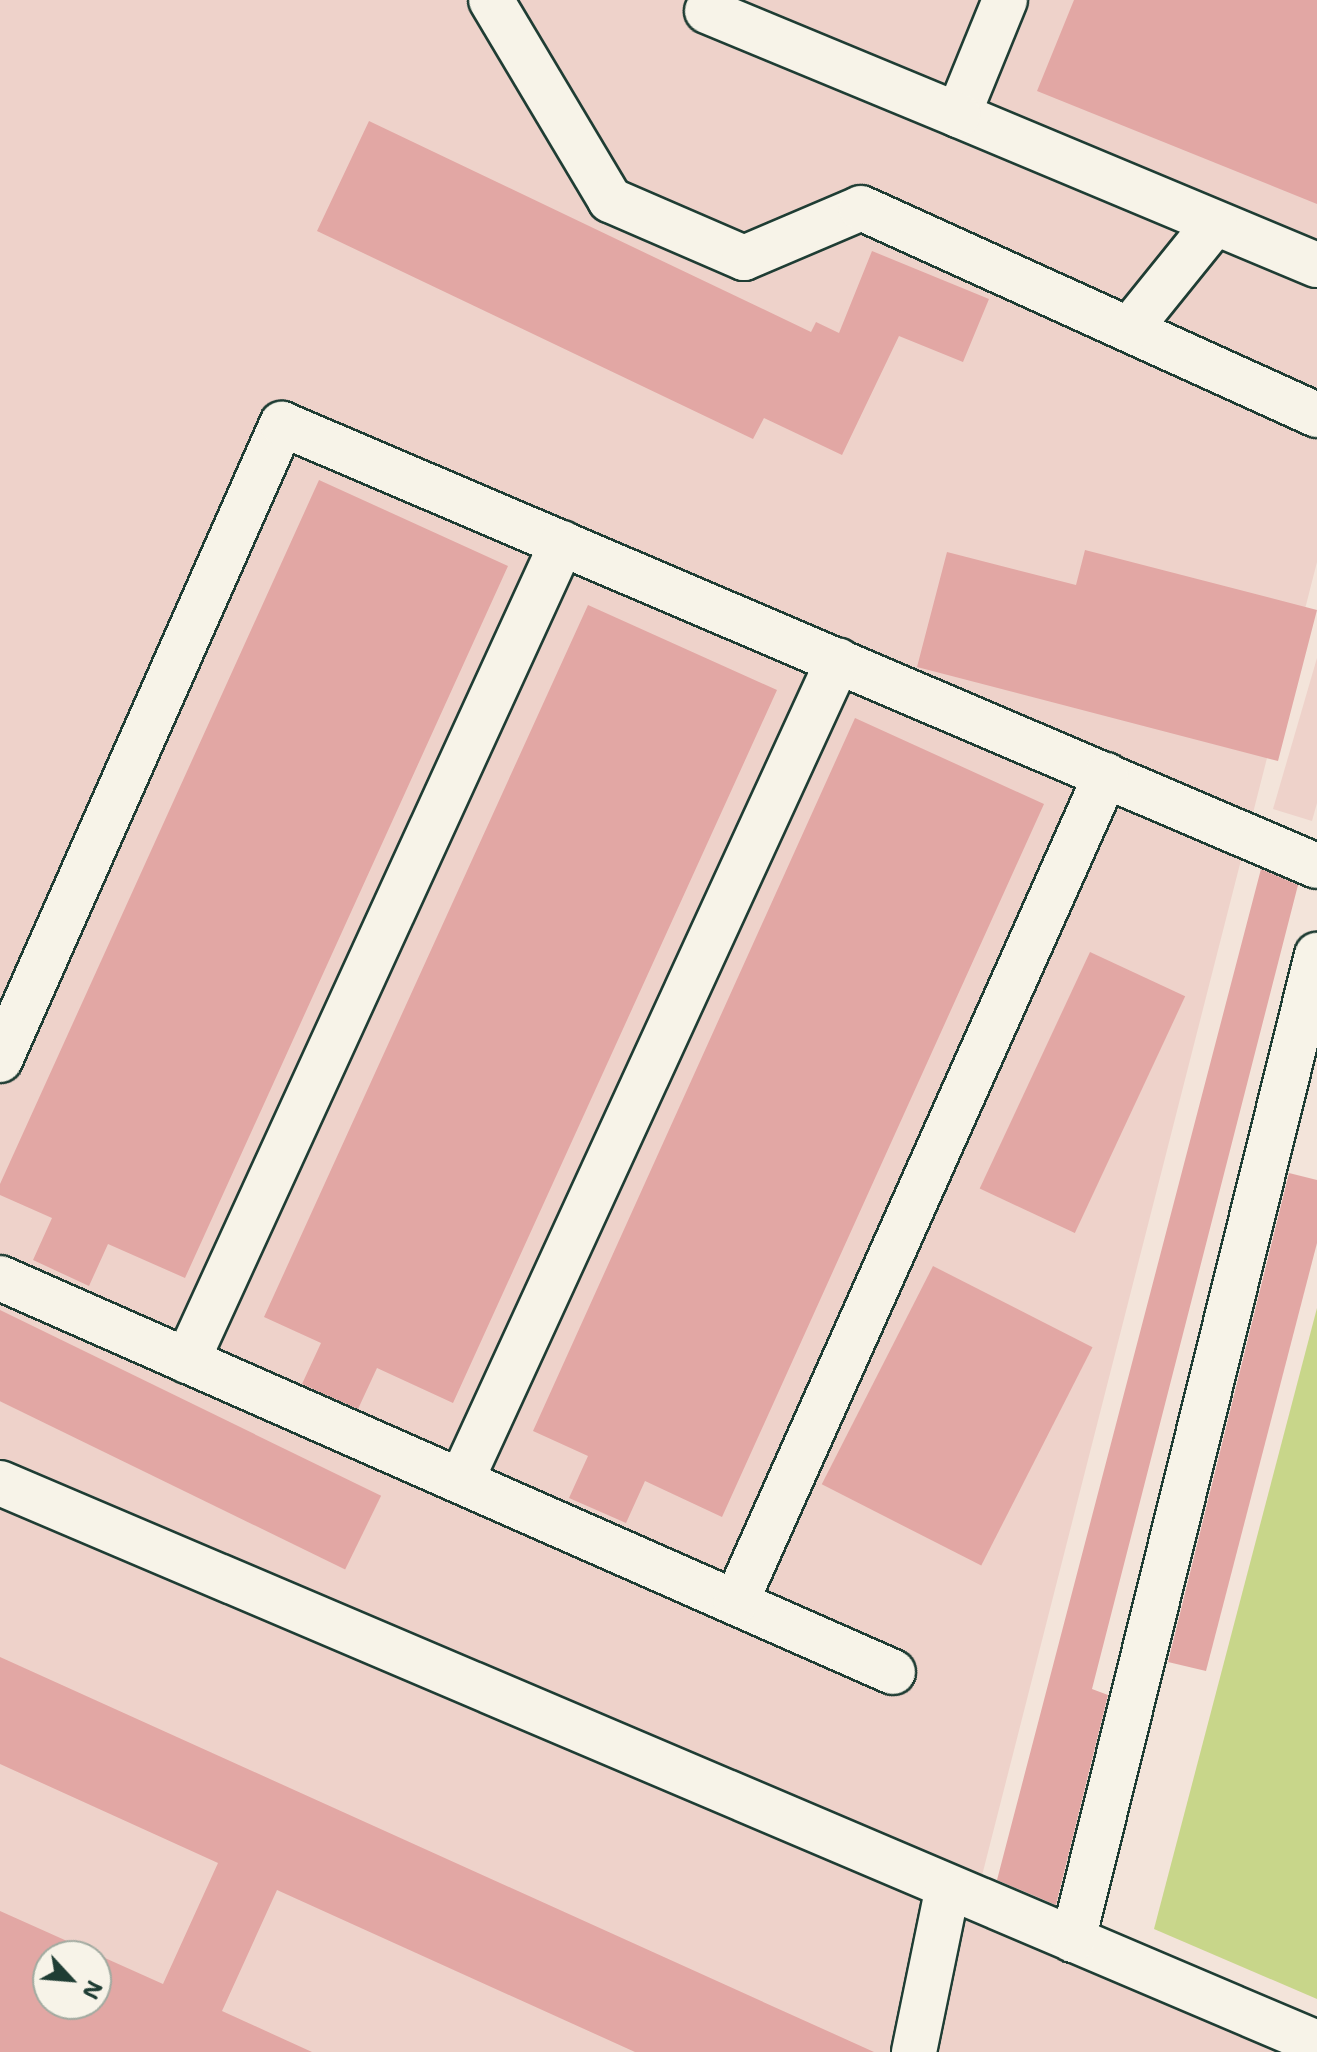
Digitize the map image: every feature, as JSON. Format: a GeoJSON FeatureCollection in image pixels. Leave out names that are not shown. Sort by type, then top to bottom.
{"type":"FeatureCollection","features":[{"type":"Feature","properties":{"kind":"lane"},"geometry":{"type":"LineString","coordinates":[[491,0],[610,200],[744,258],[861,208],[1132,326],[1317,415]]}},
{"type":"Feature","properties":{"kind":"lane"},"geometry":{"type":"LineString","coordinates":[[958,115],[1005,0]]}},
{"type":"Feature","properties":{"kind":"lane"},"geometry":{"type":"LineString","coordinates":[[707,11],[1317,265]]}},
{"type":"Feature","properties":{"kind":"lane"},"geometry":{"type":"LineString","coordinates":[[1132,326],[1215,223]]}},
{"type":"Feature","properties":{"kind":"lane"},"geometry":{"type":"LineString","coordinates":[[0,1060],[282,424],[1317,866]]}},
{"type":"Feature","properties":{"kind":"lane"},"geometry":{"type":"LineString","coordinates":[[187,1361],[562,543]]}},
{"type":"Feature","properties":{"kind":"lane"},"geometry":{"type":"LineString","coordinates":[[461,1481],[838,661]]}},
{"type":"Feature","properties":{"kind":"lane"},"geometry":{"type":"LineString","coordinates":[[736,1602],[1106,775]]}},
{"type":"Feature","properties":{"kind":"lane"},"geometry":{"type":"LineString","coordinates":[[1073,1940],[1317,955]]}},
{"type":"Feature","properties":{"kind":"lane"},"geometry":{"type":"LineString","coordinates":[[0,1278],[893,1672]]}},
{"type":"Feature","properties":{"kind":"lane"},"geometry":{"type":"LineString","coordinates":[[0,1483],[1317,2043]]}},
{"type":"Feature","properties":{"kind":"lane"},"geometry":{"type":"LineString","coordinates":[[914,2052],[948,1887]]}},
{"type":"Feature","properties":{"kind":"shaded area"},"geometry":{"type":"Polygon","coordinates":[[[0,0],[1317,0],[1317,562],[974,1907],[1317,2052],[0,2052],[0,0]]]}},
{"type":"Feature","properties":{"kind":"shaded area"},"geometry":{"type":"Polygon","coordinates":[[[1317,658],[1317,803],[1312,821],[1273,809],[1317,658]]]}},
{"type":"Feature","properties":{"kind":"green space"},"geometry":{"type":"Polygon","coordinates":[[[1317,1308],[1317,1999],[1154,1929],[1317,1308]]]}},
{"type":"Feature","properties":{"kind":"building"},"geometry":{"type":"Polygon","coordinates":[[[1074,0],[1317,0],[1317,204],[1037,91],[1074,0]]]}},
{"type":"Feature","properties":{"kind":"building"},"geometry":{"type":"Polygon","coordinates":[[[369,121],[811,332],[816,322],[839,333],[872,251],[989,299],[963,362],[899,336],[842,455],[764,418],[753,439],[317,231],[369,121]]]}},
{"type":"Feature","properties":{"kind":"building"},"geometry":{"type":"Polygon","coordinates":[[[319,480],[508,566],[185,1278],[108,1244],[89,1286],[33,1260],[52,1218],[0,1195],[0,1184],[319,480]]]}},
{"type":"Feature","properties":{"kind":"building"},"geometry":{"type":"Polygon","coordinates":[[[1085,550],[1317,610],[1278,761],[917,667],[947,552],[1076,585],[1085,550]]]}},
{"type":"Feature","properties":{"kind":"building"},"geometry":{"type":"Polygon","coordinates":[[[588,605],[777,690],[453,1403],[377,1368],[358,1409],[302,1384],[321,1343],[264,1317],[588,605]]]}},
{"type":"Feature","properties":{"kind":"building"},"geometry":{"type":"Polygon","coordinates":[[[855,718],[1044,804],[722,1517],[645,1481],[626,1523],[569,1498],[588,1456],[533,1431],[855,718]]]}},
{"type":"Feature","properties":{"kind":"building"},"geometry":{"type":"Polygon","coordinates":[[[1261,869],[1298,885],[1092,1689],[1108,1695],[1056,1905],[997,1880],[1261,869]]]}},
{"type":"Feature","properties":{"kind":"building"},"geometry":{"type":"Polygon","coordinates":[[[1090,952],[1185,996],[1075,1233],[980,1189],[1090,952]]]}},
{"type":"Feature","properties":{"kind":"building"},"geometry":{"type":"Polygon","coordinates":[[[1289,1173],[1317,1180],[1317,1243],[1206,1671],[1168,1662],[1289,1173]]]}},
{"type":"Feature","properties":{"kind":"building"},"geometry":{"type":"Polygon","coordinates":[[[933,1266],[1092,1347],[981,1566],[822,1484],[933,1266]]]}},
{"type":"Feature","properties":{"kind":"building"},"geometry":{"type":"Polygon","coordinates":[[[0,1310],[381,1496],[345,1570],[0,1401],[0,1310]]]}},
{"type":"Feature","properties":{"kind":"building"},"geometry":{"type":"Polygon","coordinates":[[[0,1657],[874,2052],[635,2052],[277,1890],[222,2011],[312,2052],[0,2052],[0,1911],[65,1940],[32,1940],[32,2020],[112,2020],[112,1961],[163,1984],[218,1863],[0,1764],[0,1657]]]}}]}
